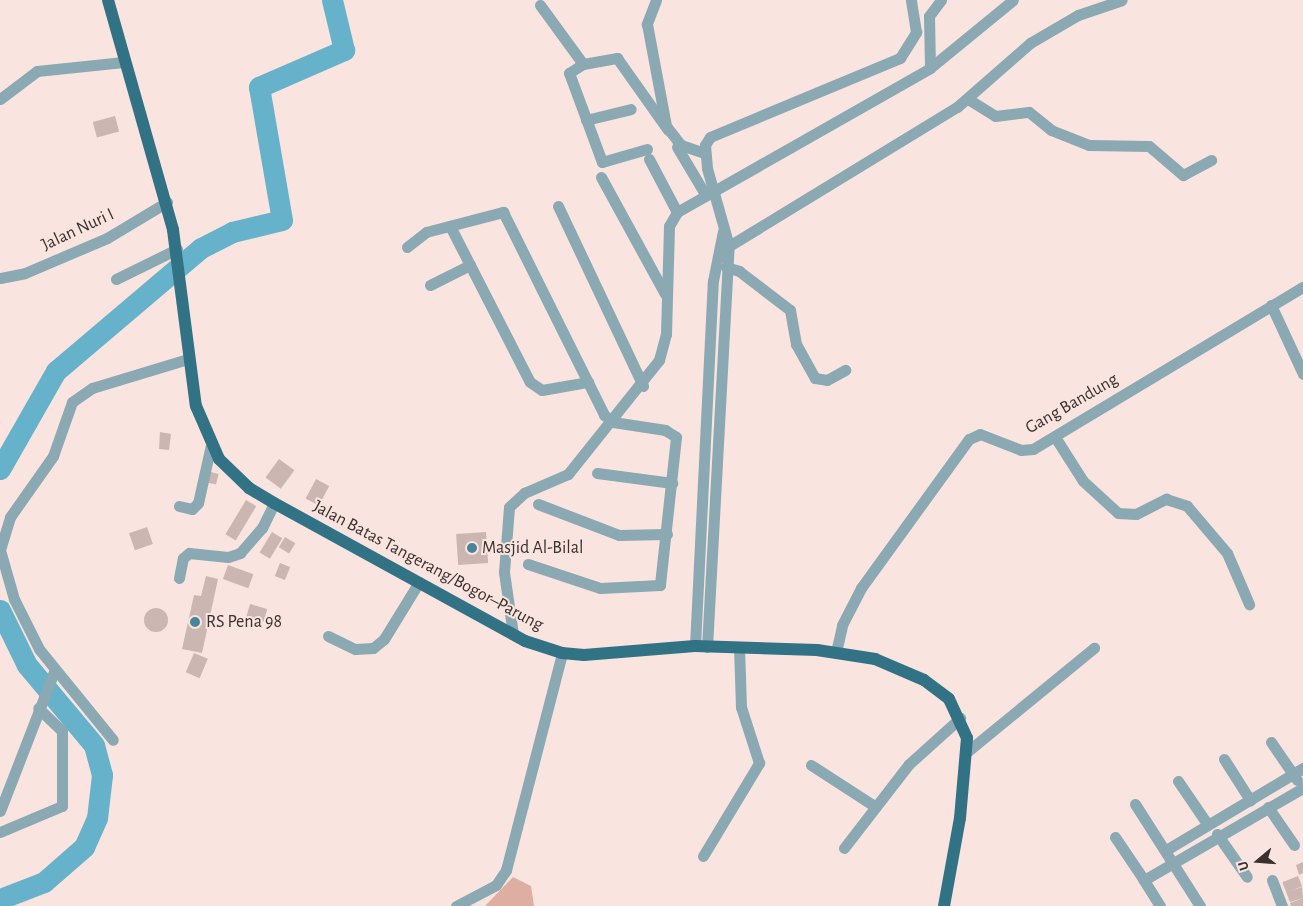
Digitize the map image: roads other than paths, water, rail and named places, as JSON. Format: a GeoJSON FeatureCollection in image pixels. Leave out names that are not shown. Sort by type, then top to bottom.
{"type":"FeatureCollection","features":[{"type":"Feature","properties":{"kind":"main road","name":"Jalan Batas Tangerang/Bogor–Parung"},"geometry":{"type":"LineString","coordinates":[[108,0],[124,62],[167,202],[181,272],[188,359],[196,406],[211,445],[235,475],[274,503],[512,634],[562,653],[584,655],[701,646],[836,652],[910,672],[949,700],[960,718],[968,751],[944,906]]}},
{"type":"Feature","properties":{"kind":"street"},"geometry":{"type":"LineString","coordinates":[[656,0],[647,24],[668,130]]}},
{"type":"Feature","properties":{"kind":"street"},"geometry":{"type":"LineString","coordinates":[[701,646],[726,267],[729,246],[709,192],[704,153],[710,137],[900,58],[916,32],[911,0]]}},
{"type":"Feature","properties":{"kind":"street"},"geometry":{"type":"LineString","coordinates":[[930,68],[929,16],[941,0]]}},
{"type":"Feature","properties":{"kind":"street"},"geometry":{"type":"LineString","coordinates":[[512,634],[504,572],[509,507],[524,493],[568,474],[643,386],[664,349],[669,226],[677,212],[709,192],[930,68],[1013,0]]}},
{"type":"Feature","properties":{"kind":"street"},"geometry":{"type":"LineString","coordinates":[[729,246],[968,99],[1030,43],[1078,15],[1122,0]]}},
{"type":"Feature","properties":{"kind":"street"},"geometry":{"type":"LineString","coordinates":[[540,6],[583,64]]}},
{"type":"Feature","properties":{"kind":"street"},"geometry":{"type":"LineString","coordinates":[[677,212],[648,154],[602,162],[569,73],[583,64],[611,57],[623,62],[668,130],[681,145],[704,153]]}},
{"type":"Feature","properties":{"kind":"street"},"geometry":{"type":"LineString","coordinates":[[0,99],[37,71],[124,62]]}},
{"type":"Feature","properties":{"kind":"street"},"geometry":{"type":"LineString","coordinates":[[968,99],[995,116],[1029,112],[1051,130],[1089,145],[1149,146],[1183,175],[1211,160]]}},
{"type":"Feature","properties":{"kind":"street"},"geometry":{"type":"LineString","coordinates":[[586,120],[632,109]]}},
{"type":"Feature","properties":{"kind":"street"},"geometry":{"type":"LineString","coordinates":[[677,147],[709,192]]}},
{"type":"Feature","properties":{"kind":"street"},"geometry":{"type":"LineString","coordinates":[[601,177],[665,295]]}},
{"type":"Feature","properties":{"kind":"street","name":"Jalan Nuri I"},"geometry":{"type":"LineString","coordinates":[[0,278],[25,273],[107,238],[167,202]]}},
{"type":"Feature","properties":{"kind":"street"},"geometry":{"type":"LineString","coordinates":[[558,206],[643,386]]}},
{"type":"Feature","properties":{"kind":"street"},"geometry":{"type":"LineString","coordinates":[[407,247],[426,232],[503,212],[604,415],[613,422],[672,432],[672,482],[668,534],[662,580],[657,586],[593,586],[528,564]]}},
{"type":"Feature","properties":{"kind":"street"},"geometry":{"type":"LineString","coordinates":[[450,226],[536,389],[588,382]]}},
{"type":"Feature","properties":{"kind":"street"},"geometry":{"type":"LineString","coordinates":[[701,646],[713,281],[723,231]]}},
{"type":"Feature","properties":{"kind":"street"},"geometry":{"type":"LineString","coordinates":[[116,279],[176,249]]}},
{"type":"Feature","properties":{"kind":"street"},"geometry":{"type":"LineString","coordinates":[[430,285],[470,264]]}},
{"type":"Feature","properties":{"kind":"street"},"geometry":{"type":"LineString","coordinates":[[726,267],[739,271],[790,310],[796,344],[815,378],[827,380],[846,370]]}},
{"type":"Feature","properties":{"kind":"street","name":"Gang Bandung"},"geometry":{"type":"LineString","coordinates":[[836,652],[842,625],[861,588],[969,439],[980,434],[1027,451],[1055,437],[1303,287]]}},
{"type":"Feature","properties":{"kind":"street"},"geometry":{"type":"LineString","coordinates":[[1272,305],[1303,374]]}},
{"type":"Feature","properties":{"kind":"street"},"geometry":{"type":"LineString","coordinates":[[113,740],[54,672],[25,624],[0,550],[10,517],[53,456],[72,402],[92,388],[188,359]]}},
{"type":"Feature","properties":{"kind":"street"},"geometry":{"type":"LineString","coordinates":[[1055,437],[1083,481],[1118,513],[1136,514],[1166,499],[1187,506],[1226,553],[1249,604]]}},
{"type":"Feature","properties":{"kind":"street"},"geometry":{"type":"LineString","coordinates":[[179,506],[192,509],[198,503],[211,445]]}},
{"type":"Feature","properties":{"kind":"street"},"geometry":{"type":"LineString","coordinates":[[597,473],[672,482]]}},
{"type":"Feature","properties":{"kind":"street"},"geometry":{"type":"LineString","coordinates":[[179,578],[183,558],[189,552],[228,557],[240,553],[262,528],[274,503]]}},
{"type":"Feature","properties":{"kind":"street"},"geometry":{"type":"LineString","coordinates":[[538,504],[612,534],[668,534]]}},
{"type":"Feature","properties":{"kind":"street"},"geometry":{"type":"LineString","coordinates":[[328,636],[355,649],[373,648],[384,639],[419,582]]}},
{"type":"Feature","properties":{"kind":"street"},"geometry":{"type":"LineString","coordinates":[[703,856],[758,763],[741,707],[739,648]]}},
{"type":"Feature","properties":{"kind":"street"},"geometry":{"type":"LineString","coordinates":[[968,751],[1094,648]]}},
{"type":"Feature","properties":{"kind":"street"},"geometry":{"type":"LineString","coordinates":[[456,906],[496,885],[506,870],[562,653]]}},
{"type":"Feature","properties":{"kind":"street"},"geometry":{"type":"LineString","coordinates":[[0,811],[38,708],[54,672]]}},
{"type":"Feature","properties":{"kind":"street"},"geometry":{"type":"LineString","coordinates":[[0,832],[62,806],[62,731],[38,708]]}},
{"type":"Feature","properties":{"kind":"street"},"geometry":{"type":"LineString","coordinates":[[844,848],[909,764],[960,718]]}},
{"type":"Feature","properties":{"kind":"street"},"geometry":{"type":"LineString","coordinates":[[1144,880],[1217,834],[1302,788],[1298,771],[1270,742]]}},
{"type":"Feature","properties":{"kind":"street"},"geometry":{"type":"LineString","coordinates":[[1224,759],[1250,800]]}},
{"type":"Feature","properties":{"kind":"street"},"geometry":{"type":"LineString","coordinates":[[811,765],[876,807]]}},
{"type":"Feature","properties":{"kind":"street"},"geometry":{"type":"LineString","coordinates":[[1166,850],[1298,771]]}},
{"type":"Feature","properties":{"kind":"street"},"geometry":{"type":"LineString","coordinates":[[1178,781],[1208,824]]}},
{"type":"Feature","properties":{"kind":"street"},"geometry":{"type":"LineString","coordinates":[[1135,804],[1173,860],[1200,906]]}},
{"type":"Feature","properties":{"kind":"street"},"geometry":{"type":"LineString","coordinates":[[1268,807],[1294,845]]}},
{"type":"Feature","properties":{"kind":"street"},"geometry":{"type":"LineString","coordinates":[[1217,834],[1248,877]]}},
{"type":"Feature","properties":{"kind":"street"},"geometry":{"type":"LineString","coordinates":[[1115,837],[1160,906]]}},
{"type":"Feature","properties":{"kind":"street"},"geometry":{"type":"LineString","coordinates":[[1272,880],[1282,906]]}},
{"type":"Feature","properties":{"kind":"waterway"},"geometry":{"type":"LineString","coordinates":[[0,469],[56,371],[201,248],[232,232],[282,220],[259,87],[344,50],[332,0]]}},
{"type":"Feature","properties":{"kind":"waterway"},"geometry":{"type":"LineString","coordinates":[[0,610],[27,665],[94,745],[102,775],[97,818],[84,847],[44,882],[0,899]]}},
{"type":"Feature","properties":{"kind":"place","name":"Masjid Al-Bilal"},"geometry":{"type":"Point","coordinates":[472,548]}},
{"type":"Feature","properties":{"kind":"place","name":"RS Pena 98"},"geometry":{"type":"Point","coordinates":[195,622]}}]}
